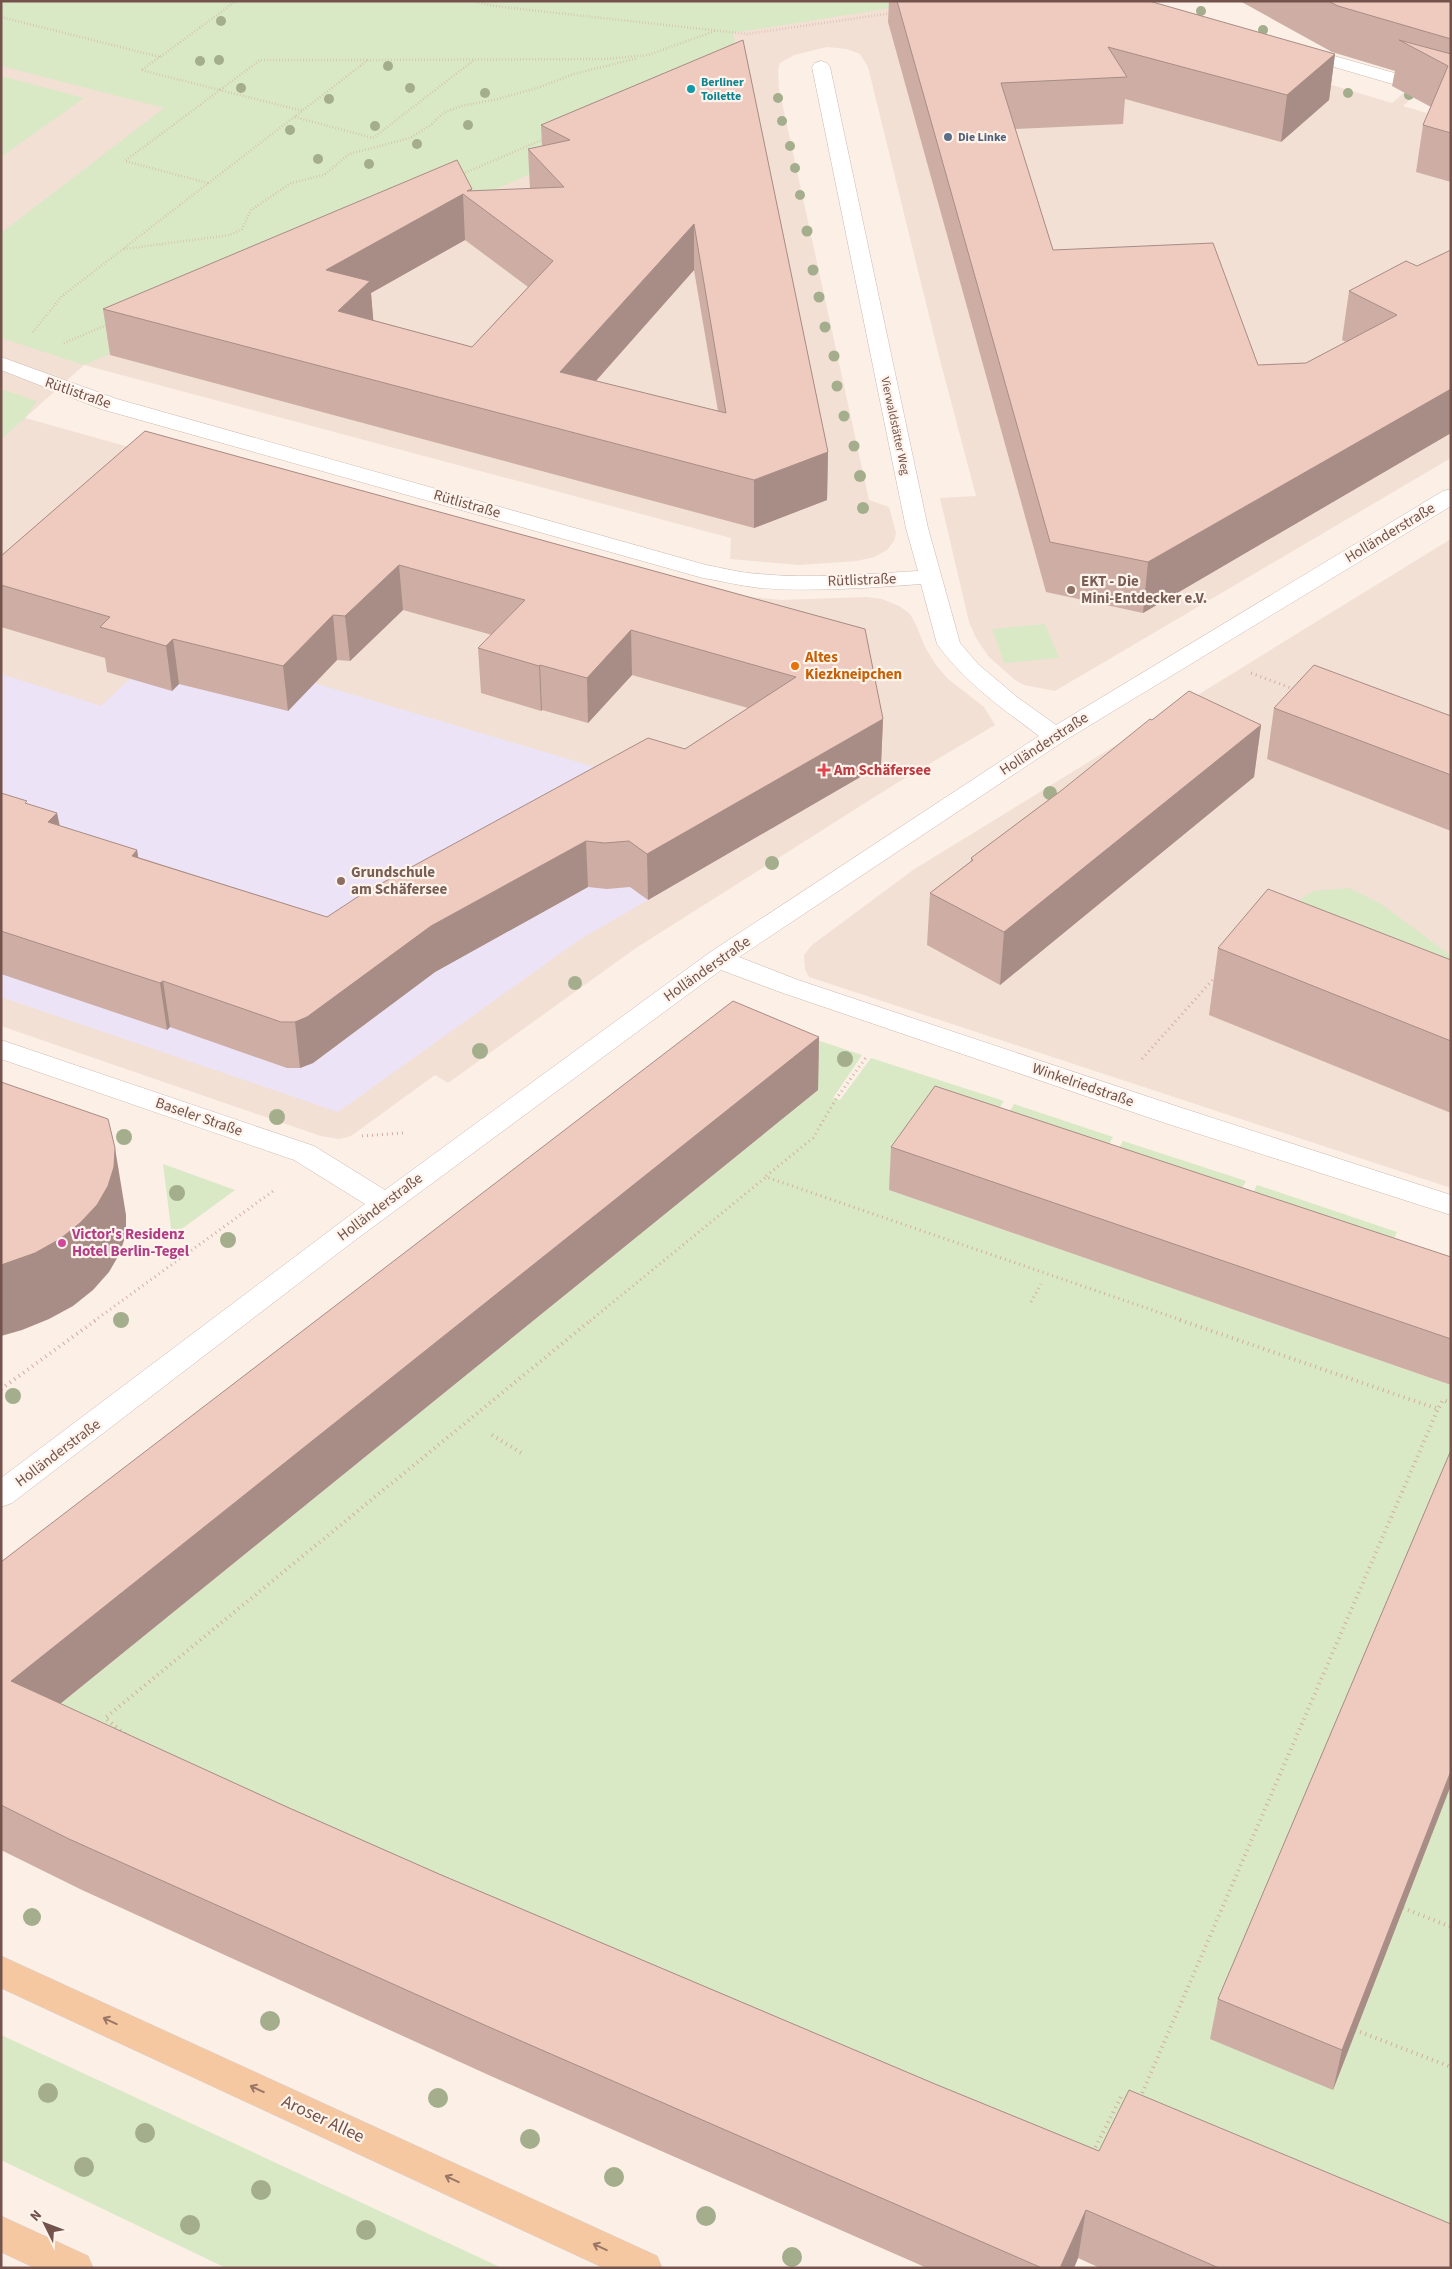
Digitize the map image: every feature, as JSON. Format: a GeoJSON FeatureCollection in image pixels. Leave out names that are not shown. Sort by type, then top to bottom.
{"type":"FeatureCollection","features":[{"type":"Feature","properties":{"kind":"main road","name":"Aroser Allee"},"geometry":{"type":"LineString","coordinates":[[1,1971],[644,2268]]}},
{"type":"Feature","properties":{"kind":"main road"},"geometry":{"type":"LineString","coordinates":[[1,2233],[75,2268]]}},
{"type":"Feature","properties":{"kind":"street"},"geometry":{"type":"LineString","coordinates":[[1281,46],[1451,95]]}},
{"type":"Feature","properties":{"kind":"street","name":"Vierwaldstätter Weg"},"geometry":{"type":"LineString","coordinates":[[821,67],[915,519],[949,644],[970,669],[1009,702],[1055,736]]}},
{"type":"Feature","properties":{"kind":"street","name":"Rütlistraße"},"geometry":{"type":"LineString","coordinates":[[7,366],[110,404],[704,570],[758,581],[785,582],[931,578]]}},
{"type":"Feature","properties":{"kind":"street","name":"Holländerstraße"},"geometry":{"type":"LineString","coordinates":[[1,1495],[344,1234],[387,1204],[556,1076],[718,959],[1055,736],[1451,496]]}},
{"type":"Feature","properties":{"kind":"street","name":"Winkelriedstraße"},"geometry":{"type":"LineString","coordinates":[[718,959],[789,986],[1153,1109],[1451,1205]]}},
{"type":"Feature","properties":{"kind":"street","name":"Baseler Straße"},"geometry":{"type":"LineString","coordinates":[[1,1049],[304,1153],[387,1204]]}},
{"type":"Feature","properties":{"kind":"path"},"geometry":{"type":"LineString","coordinates":[[236,1],[142,70],[303,111]]}},
{"type":"Feature","properties":{"kind":"path"},"geometry":{"type":"LineString","coordinates":[[473,1],[494,6],[747,34],[813,26],[892,13]]}},
{"type":"Feature","properties":{"kind":"path"},"geometry":{"type":"LineString","coordinates":[[1,17],[160,57]]}},
{"type":"Feature","properties":{"kind":"path"},"geometry":{"type":"LineString","coordinates":[[122,250],[230,235],[242,229],[251,210],[292,183],[324,175],[349,154],[410,138],[431,125],[443,113],[461,106],[498,99],[540,87],[574,74],[648,55],[715,31]]}},
{"type":"Feature","properties":{"kind":"path"},"geometry":{"type":"LineString","coordinates":[[208,183],[126,161],[260,60],[606,59],[648,55]]}},
{"type":"Feature","properties":{"kind":"path"},"geometry":{"type":"LineString","coordinates":[[36,339],[32,333],[62,296],[368,60]]}},
{"type":"Feature","properties":{"kind":"path"},"geometry":{"type":"LineString","coordinates":[[294,117],[373,138],[474,60]]}},
{"type":"Feature","properties":{"kind":"path"},"geometry":{"type":"LineString","coordinates":[[455,177],[546,138]]}},
{"type":"Feature","properties":{"kind":"path"},"geometry":{"type":"LineString","coordinates":[[62,344],[117,320]]}},
{"type":"Feature","properties":{"kind":"path"},"geometry":{"type":"LineString","coordinates":[[1251,673],[1305,694]]}},
{"type":"Feature","properties":{"kind":"path"},"geometry":{"type":"LineString","coordinates":[[1139,1063],[1222,970]]}},
{"type":"Feature","properties":{"kind":"path"},"geometry":{"type":"LineString","coordinates":[[126,1736],[105,1718],[813,1138],[836,1099],[871,1050]]}},
{"type":"Feature","properties":{"kind":"path"},"geometry":{"type":"LineString","coordinates":[[1,1389],[288,1181],[362,1136],[410,1133]]}},
{"type":"Feature","properties":{"kind":"path"},"geometry":{"type":"LineString","coordinates":[[766,1177],[1438,1409]]}},
{"type":"Feature","properties":{"kind":"path"},"geometry":{"type":"LineString","coordinates":[[1030,1302],[1042,1284]]}},
{"type":"Feature","properties":{"kind":"path"},"geometry":{"type":"LineString","coordinates":[[1138,2104],[1442,1400],[1451,1403]]}},
{"type":"Feature","properties":{"kind":"path"},"geometry":{"type":"LineString","coordinates":[[492,1435],[523,1454]]}},
{"type":"Feature","properties":{"kind":"path"},"geometry":{"type":"LineString","coordinates":[[1403,1908],[1451,1927]]}},
{"type":"Feature","properties":{"kind":"path"},"geometry":{"type":"LineString","coordinates":[[1356,2030],[1451,2067]]}},
{"type":"Feature","properties":{"kind":"path"},"geometry":{"type":"LineString","coordinates":[[1085,2149],[1094,2152],[1121,2097],[1130,2100]]}},
{"type":"Feature","properties":{"kind":"shaded area"},"geometry":{"type":"Polygon","coordinates":[[[1,1],[1051,1],[1392,103],[1405,92],[1415,95],[1403,106],[1451,120],[1451,458],[1055,691],[1024,685],[1015,680],[989,657],[976,638],[969,622],[940,498],[976,496],[939,356],[868,67],[860,54],[847,49],[827,47],[794,55],[780,63],[778,70],[779,89],[869,500],[889,507],[896,533],[894,541],[887,550],[874,557],[857,561],[799,565],[730,559],[731,538],[84,365],[25,418],[723,613],[734,595],[781,600],[867,597],[882,599],[899,606],[910,614],[925,647],[936,665],[948,679],[984,707],[995,725],[892,786],[636,948],[448,1083],[435,1075],[351,1136],[339,1139],[321,1136],[1,1026],[1,1]]]}},
{"type":"Feature","properties":{"kind":"shaded area"},"geometry":{"type":"Polygon","coordinates":[[[1451,539],[1451,1188],[809,977],[805,969],[804,955],[812,945],[913,870],[1451,539]]]}},
{"type":"Feature","properties":{"kind":"shaded area","name":"Grundschule am Schäfersee"},"geometry":{"type":"Polygon","coordinates":[[[171,640],[781,823],[579,940],[338,1112],[1,997],[1,674],[101,706],[171,640]]]}},
{"type":"Feature","properties":{"kind":"green space"},"geometry":{"type":"Polygon","coordinates":[[[1,1],[920,1],[884,9],[733,33],[744,83],[84,365],[1,338],[1,233],[164,108],[1,66],[1,1]]]}},
{"type":"Feature","properties":{"kind":"green space"},"geometry":{"type":"Polygon","coordinates":[[[1,76],[84,98],[1,157],[1,76]]]}},
{"type":"Feature","properties":{"kind":"green space"},"geometry":{"type":"Polygon","coordinates":[[[1,389],[37,401],[25,418],[1,439],[1,389]]]}},
{"type":"Feature","properties":{"kind":"green space"},"geometry":{"type":"Polygon","coordinates":[[[1045,624],[1059,658],[1004,663],[992,629],[1045,624]]]}},
{"type":"Feature","properties":{"kind":"green space"},"geometry":{"type":"Polygon","coordinates":[[[1349,888],[1381,904],[1451,956],[1451,999],[1293,905],[1313,891],[1349,888]]]}},
{"type":"Feature","properties":{"kind":"green space"},"geometry":{"type":"Polygon","coordinates":[[[802,1035],[862,1055],[833,1098],[840,1100],[871,1058],[1004,1101],[976,1143],[889,1190],[1451,1385],[1451,2262],[1092,2200],[24,1733],[818,1090],[802,1035]]]}},
{"type":"Feature","properties":{"kind":"green space"},"geometry":{"type":"Polygon","coordinates":[[[1014,1104],[1113,1137],[1092,1174],[992,1140],[1014,1104]]]}},
{"type":"Feature","properties":{"kind":"green space"},"geometry":{"type":"Polygon","coordinates":[[[1123,1141],[1246,1181],[1222,1226],[1099,1185],[1123,1141]]]}},
{"type":"Feature","properties":{"kind":"green space"},"geometry":{"type":"Polygon","coordinates":[[[163,1164],[235,1190],[172,1236],[163,1164]]]}},
{"type":"Feature","properties":{"kind":"green space"},"geometry":{"type":"Polygon","coordinates":[[[1257,1185],[1397,1232],[1380,1269],[1238,1222],[1257,1185]]]}},
{"type":"Feature","properties":{"kind":"green space"},"geometry":{"type":"Polygon","coordinates":[[[1,2035],[502,2268],[226,2268],[1,2160],[1,2035]]]}},
{"type":"Feature","properties":{"kind":"building"},"geometry":{"type":"Polygon","coordinates":[[[897,1],[1149,1],[1335,54],[1287,95],[1108,47],[1127,77],[1001,83],[1053,250],[1213,243],[1258,365],[1306,363],[1397,315],[1349,291],[1406,261],[1417,266],[1451,250],[1451,389],[1148,562],[1050,542],[897,1]]]}},
{"type":"Feature","properties":{"kind":"building"},"geometry":{"type":"Polygon","coordinates":[[[1328,1],[1451,1],[1451,39],[1338,6],[1328,1]]]}},
{"type":"Feature","properties":{"kind":"building"},"geometry":{"type":"Polygon","coordinates":[[[743,40],[828,452],[754,480],[103,309],[457,160],[472,189],[467,191],[564,187],[528,149],[570,140],[541,125],[743,40]],[[463,194],[326,270],[370,281],[338,311],[472,347],[553,261],[463,194]],[[694,224],[560,372],[726,413],[694,224]]]}},
{"type":"Feature","properties":{"kind":"building"},"geometry":{"type":"Polygon","coordinates":[[[1399,40],[1451,54],[1451,133],[1423,125],[1448,66],[1399,40]]]}},
{"type":"Feature","properties":{"kind":"building"},"geometry":{"type":"Polygon","coordinates":[[[145,431],[865,629],[883,719],[647,854],[629,841],[605,843],[586,841],[431,926],[307,1017],[295,1022],[281,1022],[163,981],[160,983],[1,931],[1,793],[57,813],[48,822],[137,850],[132,856],[327,917],[362,894],[648,738],[685,749],[796,677],[631,630],[587,678],[539,666],[478,648],[525,600],[399,565],[345,616],[333,615],[283,666],[173,639],[166,646],[100,627],[110,617],[1,585],[1,556],[145,431]]]}},
{"type":"Feature","properties":{"kind":"building"},"geometry":{"type":"Polygon","coordinates":[[[1314,665],[1451,716],[1451,775],[1274,708],[1314,665]]]}},
{"type":"Feature","properties":{"kind":"building"},"geometry":{"type":"Polygon","coordinates":[[[1189,691],[1261,725],[1004,932],[930,893],[973,860],[971,858],[1189,691]]]}},
{"type":"Feature","properties":{"kind":"building"},"geometry":{"type":"Polygon","coordinates":[[[1268,889],[1451,960],[1451,1041],[1218,948],[1268,889]]]}},
{"type":"Feature","properties":{"kind":"building"},"geometry":{"type":"Polygon","coordinates":[[[733,1001],[819,1037],[11,1681],[439,1874],[935,2084],[1099,2151],[1129,2090],[1451,2224],[1451,2268],[1219,2268],[1086,2210],[1060,2268],[1042,2268],[489,2027],[69,1839],[1,1805],[1,1562],[733,1001]]]}},
{"type":"Feature","properties":{"kind":"building"},"geometry":{"type":"Polygon","coordinates":[[[1,1082],[108,1119],[115,1148],[114,1167],[108,1186],[97,1205],[80,1223],[60,1239],[35,1253],[1,1265],[1,1082]]]}},
{"type":"Feature","properties":{"kind":"building"},"geometry":{"type":"Polygon","coordinates":[[[935,1086],[1451,1257],[1451,1339],[891,1147],[935,1086]]]}},
{"type":"Feature","properties":{"kind":"building"},"geometry":{"type":"Polygon","coordinates":[[[1451,1450],[1451,1771],[1342,2050],[1218,1999],[1451,1450]]]}},
{"type":"Feature","properties":{"kind":"place","name":"Berliner Toilette"},"geometry":{"type":"Point","coordinates":[691,89]}},
{"type":"Feature","properties":{"kind":"place","name":"Die Linke"},"geometry":{"type":"Point","coordinates":[948,137]}},
{"type":"Feature","properties":{"kind":"place","name":"EKT - Die Mini-Entdecker e.V."},"geometry":{"type":"Point","coordinates":[1071,590]}},
{"type":"Feature","properties":{"kind":"place","name":"Altes Kiezkneipchen"},"geometry":{"type":"Point","coordinates":[795,666]}},
{"type":"Feature","properties":{"kind":"place","name":"Am Schäfersee"},"geometry":{"type":"Point","coordinates":[824,770]}},
{"type":"Feature","properties":{"kind":"place","name":"Grundschule am Schäfersee"},"geometry":{"type":"Point","coordinates":[341,881]}},
{"type":"Feature","properties":{"kind":"place","name":"Victor's Residenz Hotel Berlin-Tegel"},"geometry":{"type":"Point","coordinates":[62,1243]}}]}
